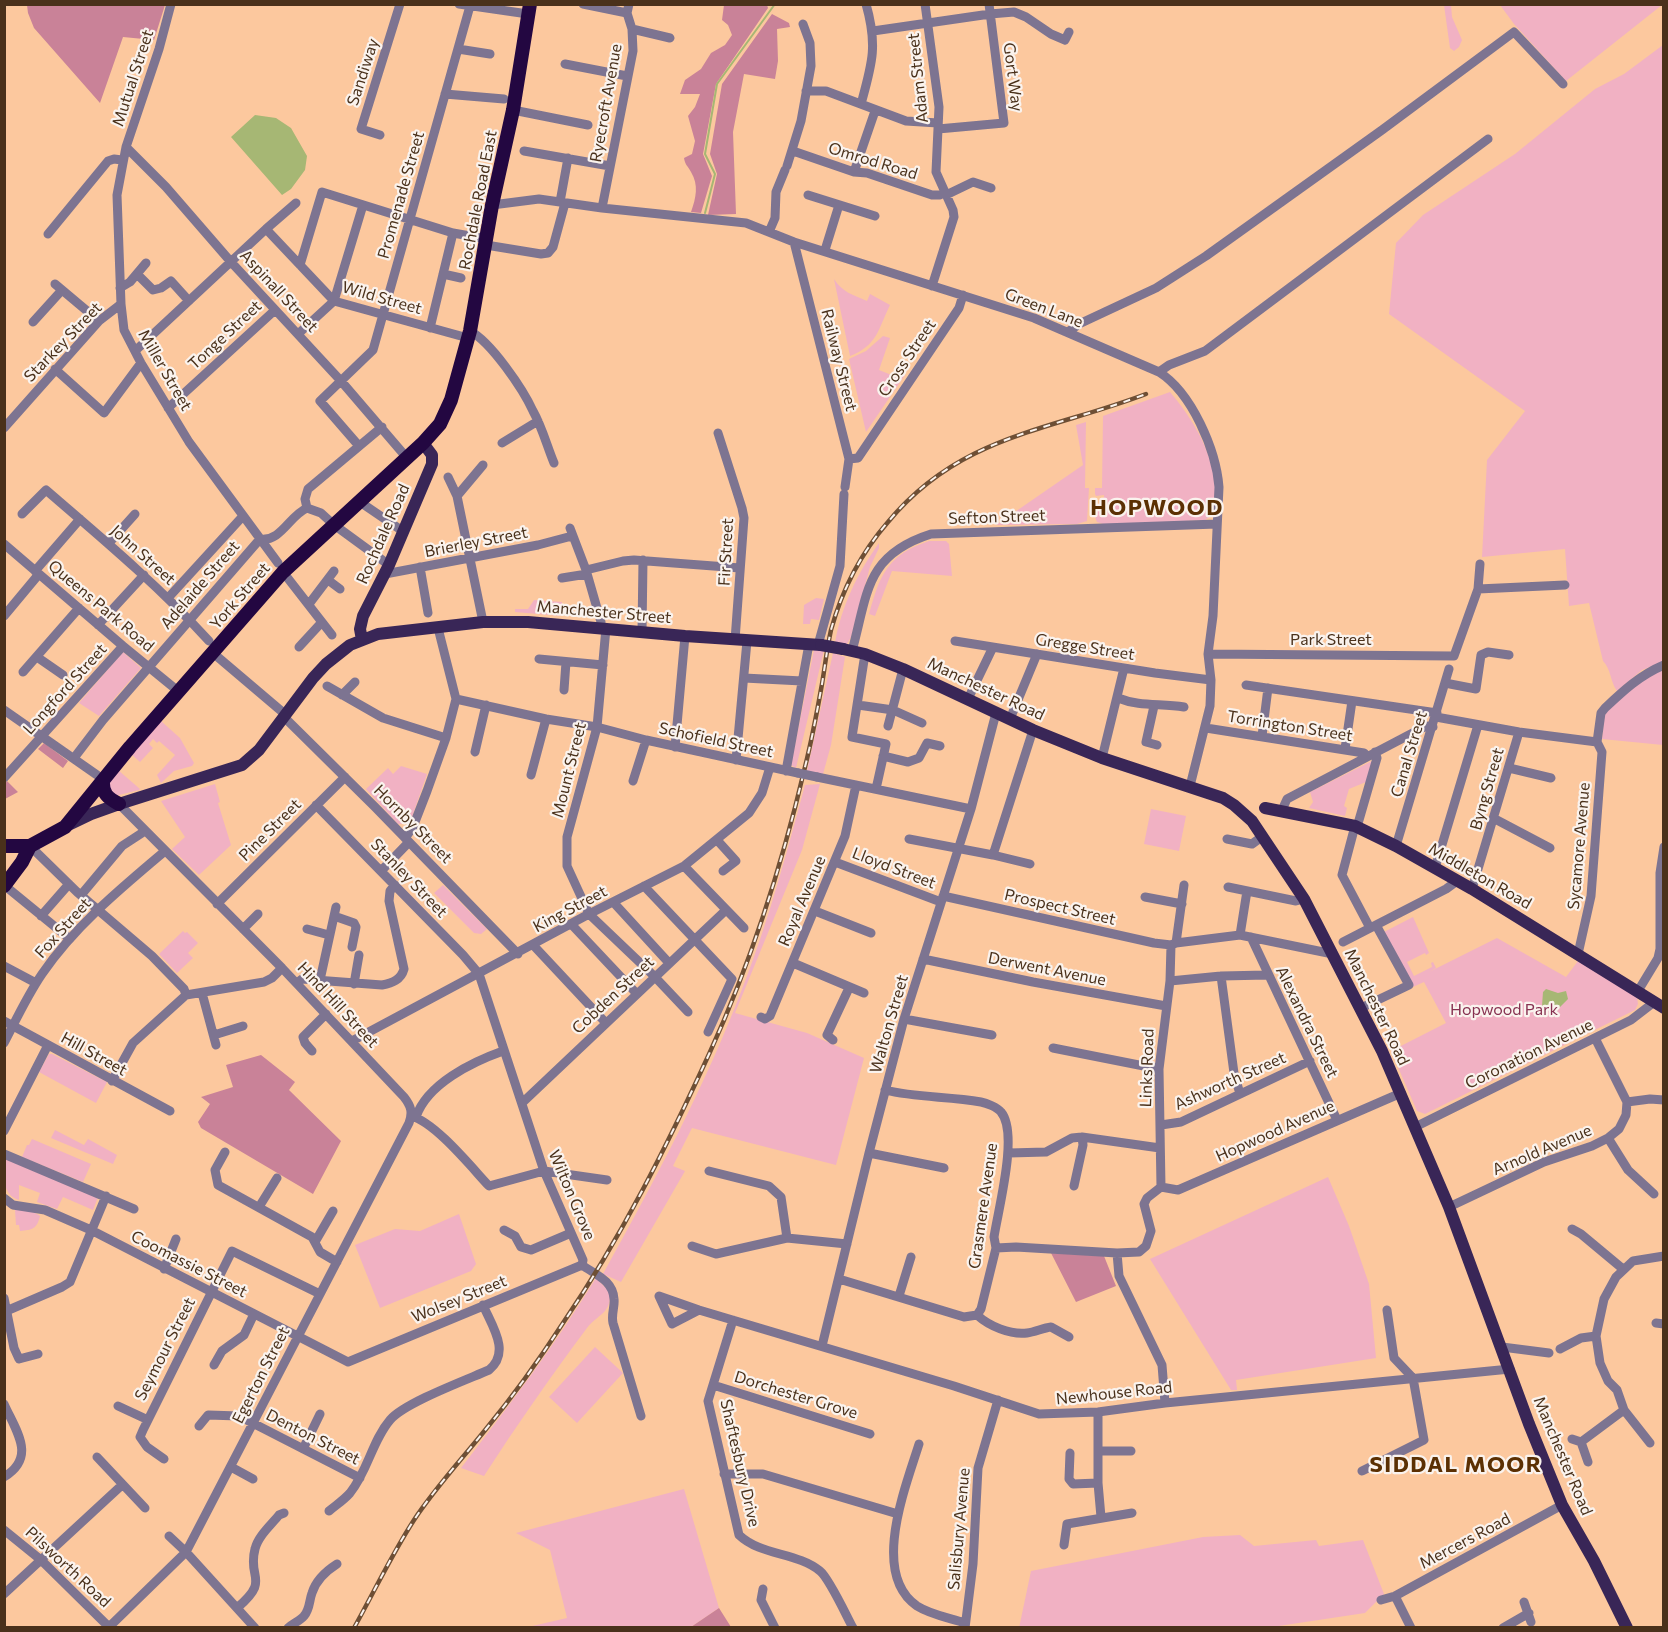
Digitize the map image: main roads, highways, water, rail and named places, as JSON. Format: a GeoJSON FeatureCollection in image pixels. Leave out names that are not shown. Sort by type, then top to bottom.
{"type":"FeatureCollection","features":[{"type":"Feature","properties":{"kind":"highway","name":"Rochdale Road East"},"geometry":{"type":"LineString","coordinates":[[451,400],[469,335],[492,205],[513,110],[529,9]]}},
{"type":"Feature","properties":{"kind":"highway","name":"York Street"},"geometry":{"type":"LineString","coordinates":[[65,827],[100,778],[178,691],[211,647],[280,568],[360,502],[423,443],[440,424],[451,400]]}},
{"type":"Feature","properties":{"kind":"highway"},"geometry":{"type":"LineString","coordinates":[[100,778],[105,795],[120,804]]}},
{"type":"Feature","properties":{"kind":"highway"},"geometry":{"type":"LineString","coordinates":[[91,814],[100,778]]}},
{"type":"Feature","properties":{"kind":"highway"},"geometry":{"type":"LineString","coordinates":[[4,846],[30,846],[65,827]]}},
{"type":"Feature","properties":{"kind":"highway"},"geometry":{"type":"LineString","coordinates":[[5,885],[22,862],[30,846]]}},
{"type":"Feature","properties":{"kind":"main road","name":"Rochdale Road"},"geometry":{"type":"LineString","coordinates":[[362,640],[360,628],[363,616],[387,570],[432,464],[432,455],[423,443]]}},
{"type":"Feature","properties":{"kind":"main road","name":"Manchester Street"},"geometry":{"type":"LineString","coordinates":[[65,827],[91,814],[242,765],[259,750],[326,664],[343,650],[378,634],[483,622],[528,622],[816,645],[847,650]]}},
{"type":"Feature","properties":{"kind":"main road","name":"Manchester Road"},"geometry":{"type":"LineString","coordinates":[[847,650],[865,654],[903,669],[1033,730],[1102,758],[1222,798],[1243,812],[1263,836],[1304,899],[1332,951],[1401,1094],[1449,1207],[1529,1424],[1562,1505],[1594,1561],[1627,1628]]}},
{"type":"Feature","properties":{"kind":"main road","name":"Middleton Road"},"geometry":{"type":"LineString","coordinates":[[1265,808],[1356,826],[1396,846],[1578,954],[1658,1005]]}},
{"type":"Feature","properties":{"kind":"waterway"},"geometry":{"type":"LineString","coordinates":[[705,213],[715,174],[705,154],[717,84],[775,4]]}},
{"type":"Feature","properties":{"kind":"waterway"},"geometry":{"type":"LineString","coordinates":[[4,27],[5,20]]}},
{"type":"Feature","properties":{"kind":"railway"},"geometry":{"type":"LineString","coordinates":[[354,1628],[422,1508],[516,1390],[584,1291],[624,1225],[694,1087],[725,1017],[765,912],[808,757],[831,630],[847,586],[869,546],[916,493],[945,470],[1008,439],[1146,394]]}},
{"type":"Feature","properties":{"kind":"district","name":"HOPWOOD"},"geometry":{"type":"Point","coordinates":[1157,508]}},
{"type":"Feature","properties":{"kind":"district","name":"SIDDAL MOOR"},"geometry":{"type":"Point","coordinates":[1456,1465]}},
{"type":"Feature","properties":{"kind":"park label","name":"Hopwood Park"},"geometry":{"type":"Point","coordinates":[1504,1010]}}]}
